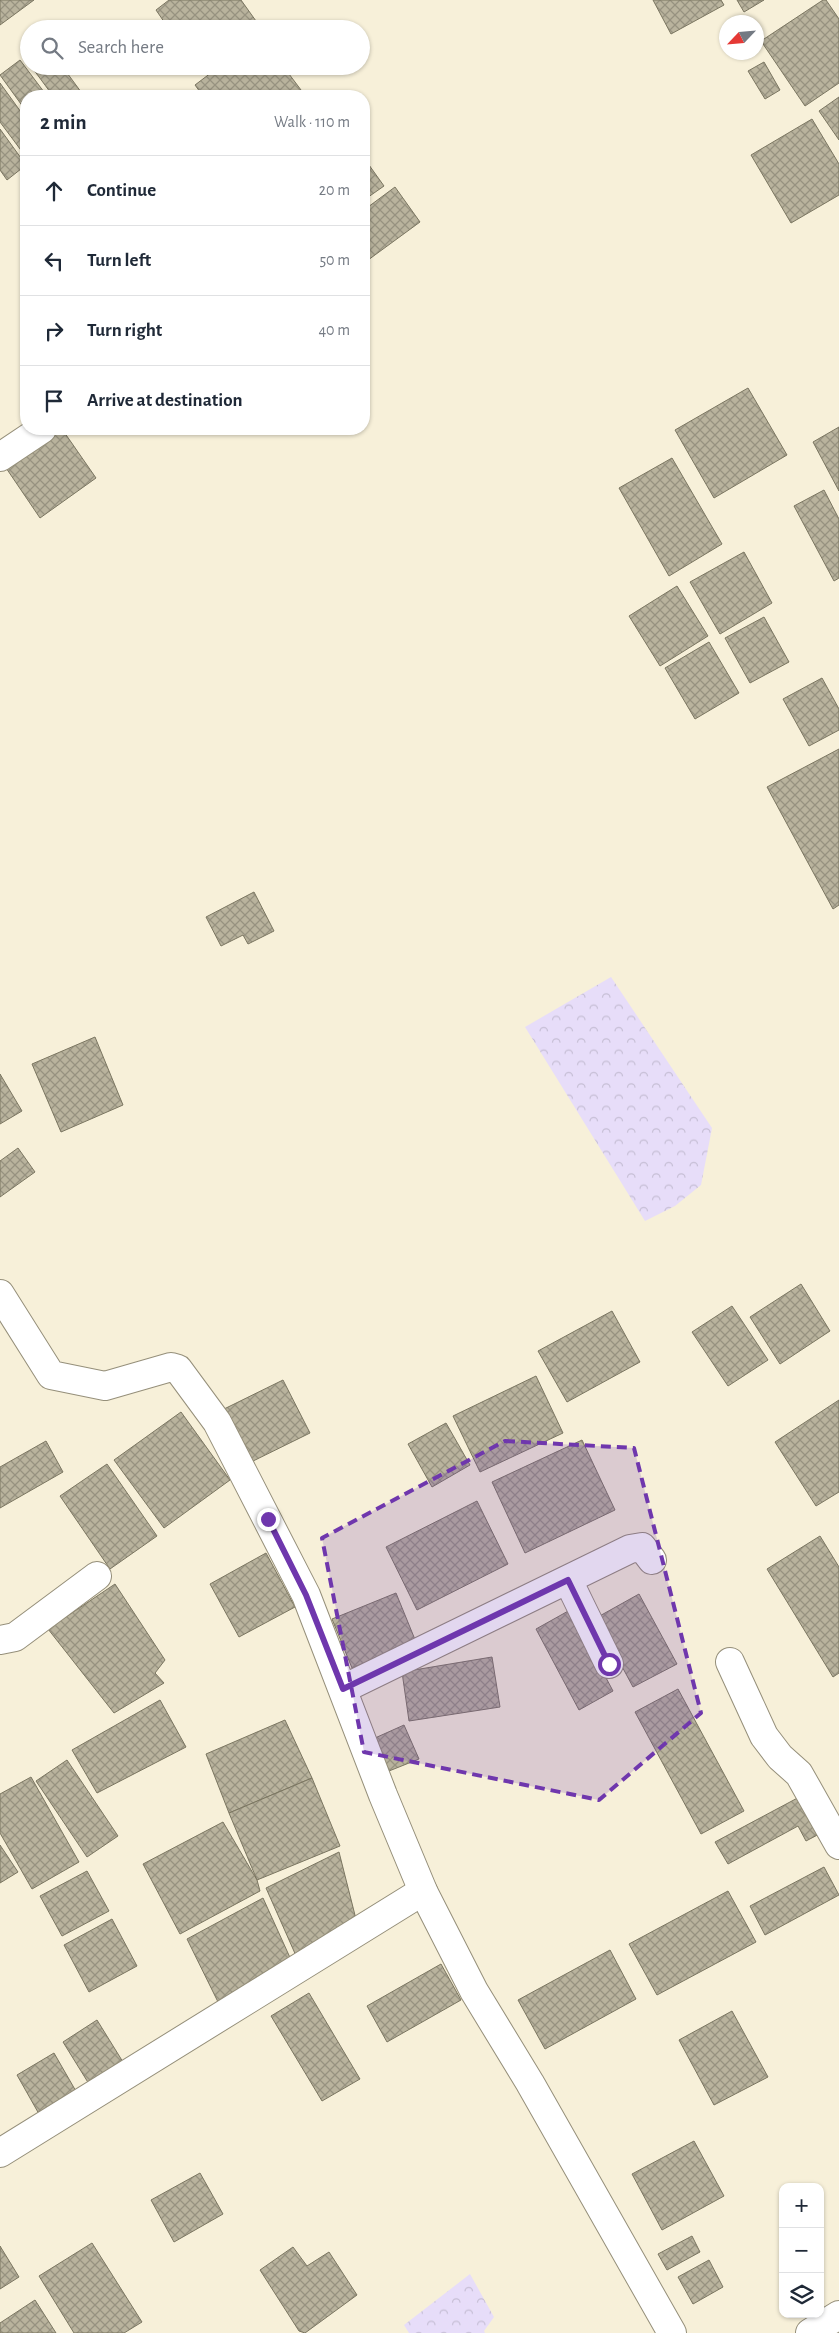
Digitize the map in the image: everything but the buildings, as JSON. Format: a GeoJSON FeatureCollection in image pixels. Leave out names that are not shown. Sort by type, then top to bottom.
{"type":"FeatureCollection","features":[{"type":"Feature","properties":{"kind":"street"},"geometry":{"type":"LineString","coordinates":[[0,457],[33,435]]}},
{"type":"Feature","properties":{"kind":"street"},"geometry":{"type":"LineString","coordinates":[[0,1294],[51,1375],[106,1386],[171,1367],[178,1369],[216,1422],[306,1595],[383,1794],[423,1891],[474,1991],[530,2083],[672,2333]]}},
{"type":"Feature","properties":{"kind":"street"},"geometry":{"type":"LineString","coordinates":[[343,1689],[630,1549],[642,1547],[652,1560]]}},
{"type":"Feature","properties":{"kind":"street"},"geometry":{"type":"LineString","coordinates":[[0,1640],[15,1637],[97,1576]]}},
{"type":"Feature","properties":{"kind":"street"},"geometry":{"type":"LineString","coordinates":[[568,1580],[609,1664]]}},
{"type":"Feature","properties":{"kind":"street"},"geometry":{"type":"LineString","coordinates":[[730,1662],[764,1736],[780,1757],[799,1774],[839,1845]]}},
{"type":"Feature","properties":{"kind":"street"},"geometry":{"type":"LineString","coordinates":[[2,2147],[423,1891]]}},
{"type":"Feature","properties":{"kind":"street"},"geometry":{"type":"LineString","coordinates":[[810,2333],[839,2315]]}},
{"type":"Feature","properties":{"kind":"highlighted area"},"geometry":{"type":"Polygon","coordinates":[[[505,1441],[634,1448],[701,1713],[599,1800],[364,1752],[322,1538],[505,1441]]]}},
{"type":"Feature","properties":{"kind":"green space"},"geometry":{"type":"Polygon","coordinates":[[[611,977],[712,1128],[701,1185],[675,1206],[645,1221],[525,1027],[611,977]]]}},
{"type":"Feature","properties":{"kind":"green space"},"geometry":{"type":"Polygon","coordinates":[[[470,2274],[494,2317],[484,2331],[485,2333],[409,2333],[404,2325],[470,2274]]]}},
{"type":"Feature","properties":{"kind":"route"},"geometry":{"type":"LineString","coordinates":[[268,1519],[306,1595],[343,1689],[568,1580],[609,1664]]}}]}
